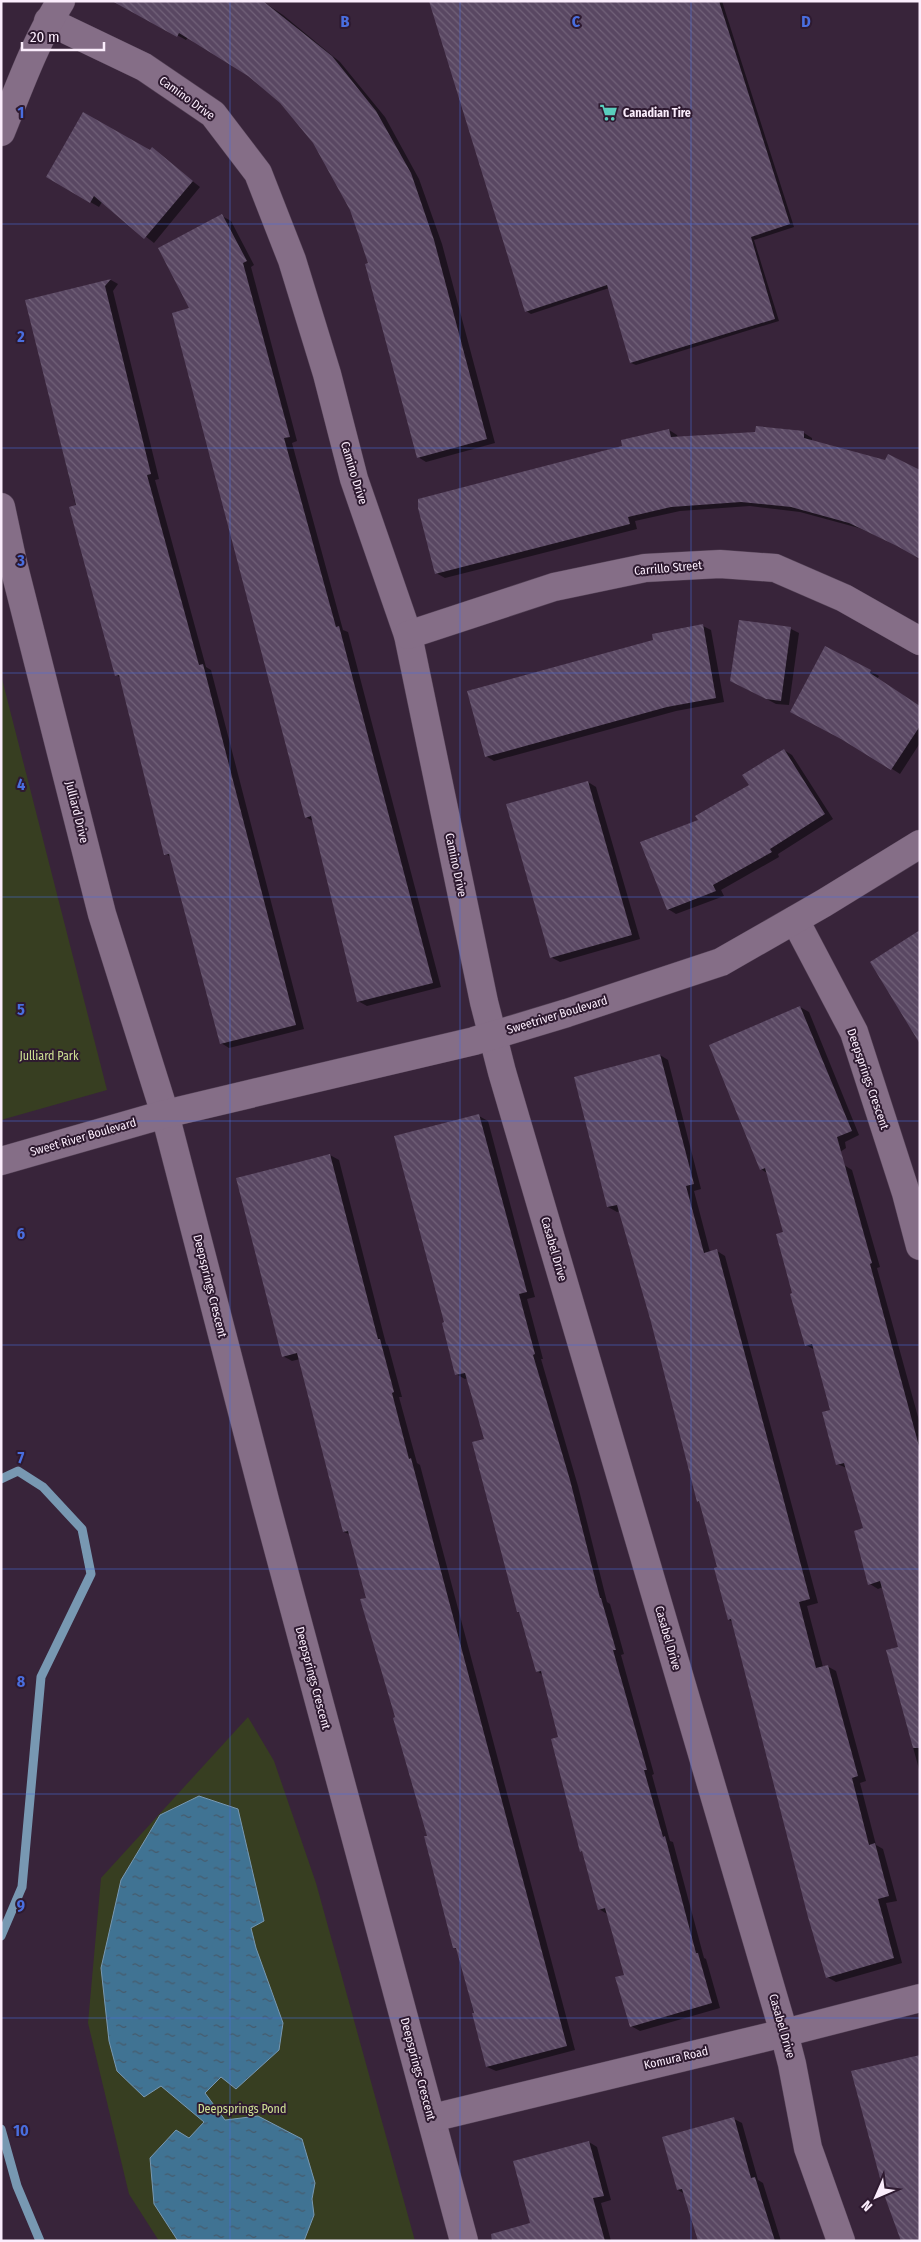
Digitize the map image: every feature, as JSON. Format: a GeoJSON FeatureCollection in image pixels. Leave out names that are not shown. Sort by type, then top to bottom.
{"type":"FeatureCollection","features":[{"type":"Feature","properties":{"kind":"street"},"geometry":{"type":"LineString","coordinates":[[1,132],[26,70],[54,11]]}},
{"type":"Feature","properties":{"kind":"street","name":"Camino Drive"},"geometry":{"type":"LineString","coordinates":[[54,11],[144,67],[213,114],[258,173],[292,260],[327,374],[354,479],[408,635],[492,1035]]}},
{"type":"Feature","properties":{"kind":"street","name":"Julliard Drive"},"geometry":{"type":"LineString","coordinates":[[1,507],[13,562],[102,914],[165,1114]]}},
{"type":"Feature","properties":{"kind":"street","name":"Carrillo Street"},"geometry":{"type":"LineString","coordinates":[[408,635],[554,587],[645,568],[720,564],[775,568],[844,598],[920,641]]}},
{"type":"Feature","properties":{"kind":"street","name":"Sweetriver Boulevard"},"geometry":{"type":"LineString","coordinates":[[165,1114],[492,1035],[567,1013],[721,962],[795,920],[920,844]]}},
{"type":"Feature","properties":{"kind":"street","name":"Deepsprings Crescent"},"geometry":{"type":"LineString","coordinates":[[795,920],[854,1032],[906,1193],[920,1246]]}},
{"type":"Feature","properties":{"kind":"street","name":"Casabel Drive"},"geometry":{"type":"LineString","coordinates":[[492,1035],[784,2033],[808,2148],[841,2241]]}},
{"type":"Feature","properties":{"kind":"street","name":"Sweet River Boulevard"},"geometry":{"type":"LineString","coordinates":[[1,1161],[165,1114]]}},
{"type":"Feature","properties":{"kind":"street","name":"Deepsprings Crescent"},"geometry":{"type":"LineString","coordinates":[[165,1114],[266,1504],[464,2241]]}},
{"type":"Feature","properties":{"kind":"street","name":"Komura Road"},"geometry":{"type":"LineString","coordinates":[[432,2118],[784,2033],[920,1998]]}},
{"type":"Feature","properties":{"kind":"green space","name":"Julliard Park"},"geometry":{"type":"Polygon","coordinates":[[[1,675],[107,1090],[1,1120],[1,675]]]}},
{"type":"Feature","properties":{"kind":"green space","name":"Deepsprings Pond"},"geometry":{"type":"Polygon","coordinates":[[[248,1717],[274,1761],[316,1883],[415,2241],[159,2241],[129,2194],[88,2023],[101,1878],[248,1717]]]}},
{"type":"Feature","properties":{"kind":"water"},"geometry":{"type":"Polygon","coordinates":[[[199,1796],[238,1809],[264,1921],[251,1928],[256,1948],[283,2023],[279,2050],[236,2089],[221,2077],[205,2093],[225,2120],[258,2116],[302,2139],[315,2183],[312,2199],[314,2215],[304,2241],[178,2241],[154,2204],[150,2158],[176,2130],[189,2138],[204,2122],[161,2086],[144,2097],[117,2071],[109,2041],[101,1968],[121,1880],[160,1815],[199,1796]]]}},
{"type":"Feature","properties":{"kind":"building"},"geometry":{"type":"Polygon","coordinates":[[[112,1],[263,1],[332,56],[376,111],[411,173],[434,240],[487,439],[417,458],[365,264],[368,263],[350,210],[313,143],[280,103],[248,76],[179,33],[177,37],[112,1]]]}},
{"type":"Feature","properties":{"kind":"building","name":"Canadian Tire"},"geometry":{"type":"Polygon","coordinates":[[[429,1],[719,1],[790,224],[751,237],[775,319],[630,363],[607,285],[525,312],[429,1]]]}},
{"type":"Feature","properties":{"kind":"building"},"geometry":{"type":"Polygon","coordinates":[[[83,112],[150,150],[152,147],[193,181],[144,239],[94,196],[90,203],[46,177],[83,112]]]}},
{"type":"Feature","properties":{"kind":"building"},"geometry":{"type":"Polygon","coordinates":[[[222,214],[247,261],[243,263],[290,437],[284,438],[336,627],[339,626],[433,983],[357,1002],[311,816],[305,818],[172,313],[189,308],[158,248],[222,214]]]}},
{"type":"Feature","properties":{"kind":"building"},"geometry":{"type":"Polygon","coordinates":[[[111,279],[105,286],[151,474],[147,475],[199,665],[203,664],[296,1025],[220,1044],[169,854],[164,855],[119,675],[115,676],[69,507],[76,505],[25,300],[111,279]]]}},
{"type":"Feature","properties":{"kind":"building"},"geometry":{"type":"Polygon","coordinates":[[[756,426],[804,431],[804,438],[885,460],[888,454],[920,470],[920,559],[849,523],[791,507],[741,502],[671,507],[628,517],[630,524],[435,574],[418,508],[418,499],[622,446],[621,440],[669,429],[671,437],[755,432],[756,426]]]}},
{"type":"Feature","properties":{"kind":"building"},"geometry":{"type":"Polygon","coordinates":[[[739,620],[791,627],[781,701],[766,699],[730,681],[739,620]]]}},
{"type":"Feature","properties":{"kind":"building"},"geometry":{"type":"Polygon","coordinates":[[[703,624],[716,698],[667,707],[485,757],[467,691],[653,640],[652,634],[703,624]]]}},
{"type":"Feature","properties":{"kind":"building"},"geometry":{"type":"Polygon","coordinates":[[[825,646],[871,670],[870,673],[920,706],[920,726],[891,770],[841,739],[790,712],[825,646]]]}},
{"type":"Feature","properties":{"kind":"building"},"geometry":{"type":"Polygon","coordinates":[[[784,749],[825,814],[770,849],[772,852],[713,885],[716,891],[667,910],[640,842],[698,820],[695,816],[749,785],[742,775],[784,749]]]}},
{"type":"Feature","properties":{"kind":"building"},"geometry":{"type":"Polygon","coordinates":[[[588,781],[632,935],[550,958],[506,804],[588,781]]]}},
{"type":"Feature","properties":{"kind":"building"},"geometry":{"type":"Polygon","coordinates":[[[920,930],[920,1044],[870,962],[920,930]]]}},
{"type":"Feature","properties":{"kind":"building"},"geometry":{"type":"Polygon","coordinates":[[[800,1006],[852,1131],[837,1137],[872,1263],[870,1264],[920,1450],[920,1748],[913,1748],[886,1650],[898,1647],[880,1581],[868,1585],[854,1531],[863,1528],[844,1463],[836,1465],[822,1412],[830,1410],[812,1344],[805,1346],[790,1294],[792,1293],[776,1234],[783,1232],[765,1168],[760,1170],[709,1045],[800,1006]]]}},
{"type":"Feature","properties":{"kind":"building"},"geometry":{"type":"Polygon","coordinates":[[[660,1054],[694,1184],[686,1186],[704,1253],[717,1249],[810,1599],[799,1602],[816,1668],[828,1665],[858,1776],[852,1778],[869,1845],[875,1843],[889,1896],[878,1899],[894,1958],[826,1978],[808,1917],[731,1619],[728,1620],[714,1568],[717,1567],[699,1501],[697,1502],[651,1322],[617,1205],[607,1207],[574,1077],[660,1054]]]}},
{"type":"Feature","properties":{"kind":"building"},"geometry":{"type":"Polygon","coordinates":[[[479,1114],[527,1292],[519,1294],[535,1354],[533,1355],[570,1480],[600,1598],[616,1650],[613,1650],[647,1770],[644,1770],[663,1837],[665,1836],[696,1953],[698,1953],[712,2003],[630,2027],[615,1977],[624,1975],[605,1908],[598,1910],[582,1851],[580,1852],[551,1739],[558,1737],[541,1671],[536,1672],[519,1612],[517,1612],[472,1442],[484,1439],[465,1373],[455,1375],[442,1323],[444,1322],[394,1136],[479,1114]]]}},
{"type":"Feature","properties":{"kind":"building"},"geometry":{"type":"Polygon","coordinates":[[[330,1154],[378,1339],[380,1339],[394,1392],[392,1393],[409,1459],[411,1458],[567,2046],[486,2067],[472,2013],[474,2013],[456,1948],[453,1948],[424,1836],[427,1836],[393,1718],[395,1717],[360,1599],[366,1598],[348,1531],[343,1532],[297,1353],[282,1357],[236,1178],[330,1154]]]}},
{"type":"Feature","properties":{"kind":"building"},"geometry":{"type":"Polygon","coordinates":[[[920,2055],[920,2241],[901,2241],[886,2200],[851,2071],[920,2055]]]}},
{"type":"Feature","properties":{"kind":"building"},"geometry":{"type":"Polygon","coordinates":[[[734,2117],[751,2178],[755,2177],[775,2241],[698,2241],[682,2189],[677,2190],[662,2137],[734,2117]]]}},
{"type":"Feature","properties":{"kind":"building"},"geometry":{"type":"Polygon","coordinates":[[[589,2141],[604,2196],[593,2198],[605,2241],[492,2241],[491,2234],[530,2223],[513,2161],[589,2141]]]}},
{"type":"Feature","properties":{"kind":"waterway"},"geometry":{"type":"LineString","coordinates":[[1,1479],[18,1471],[43,1487],[82,1529],[91,1574],[41,1677],[22,1887],[1,1936]]}},
{"type":"Feature","properties":{"kind":"waterway"},"geometry":{"type":"LineString","coordinates":[[1,2129],[17,2186],[40,2241]]}},
{"type":"Feature","properties":{"kind":"place","name":"Canadian Tire"},"geometry":{"type":"Point","coordinates":[609,113]}}]}
